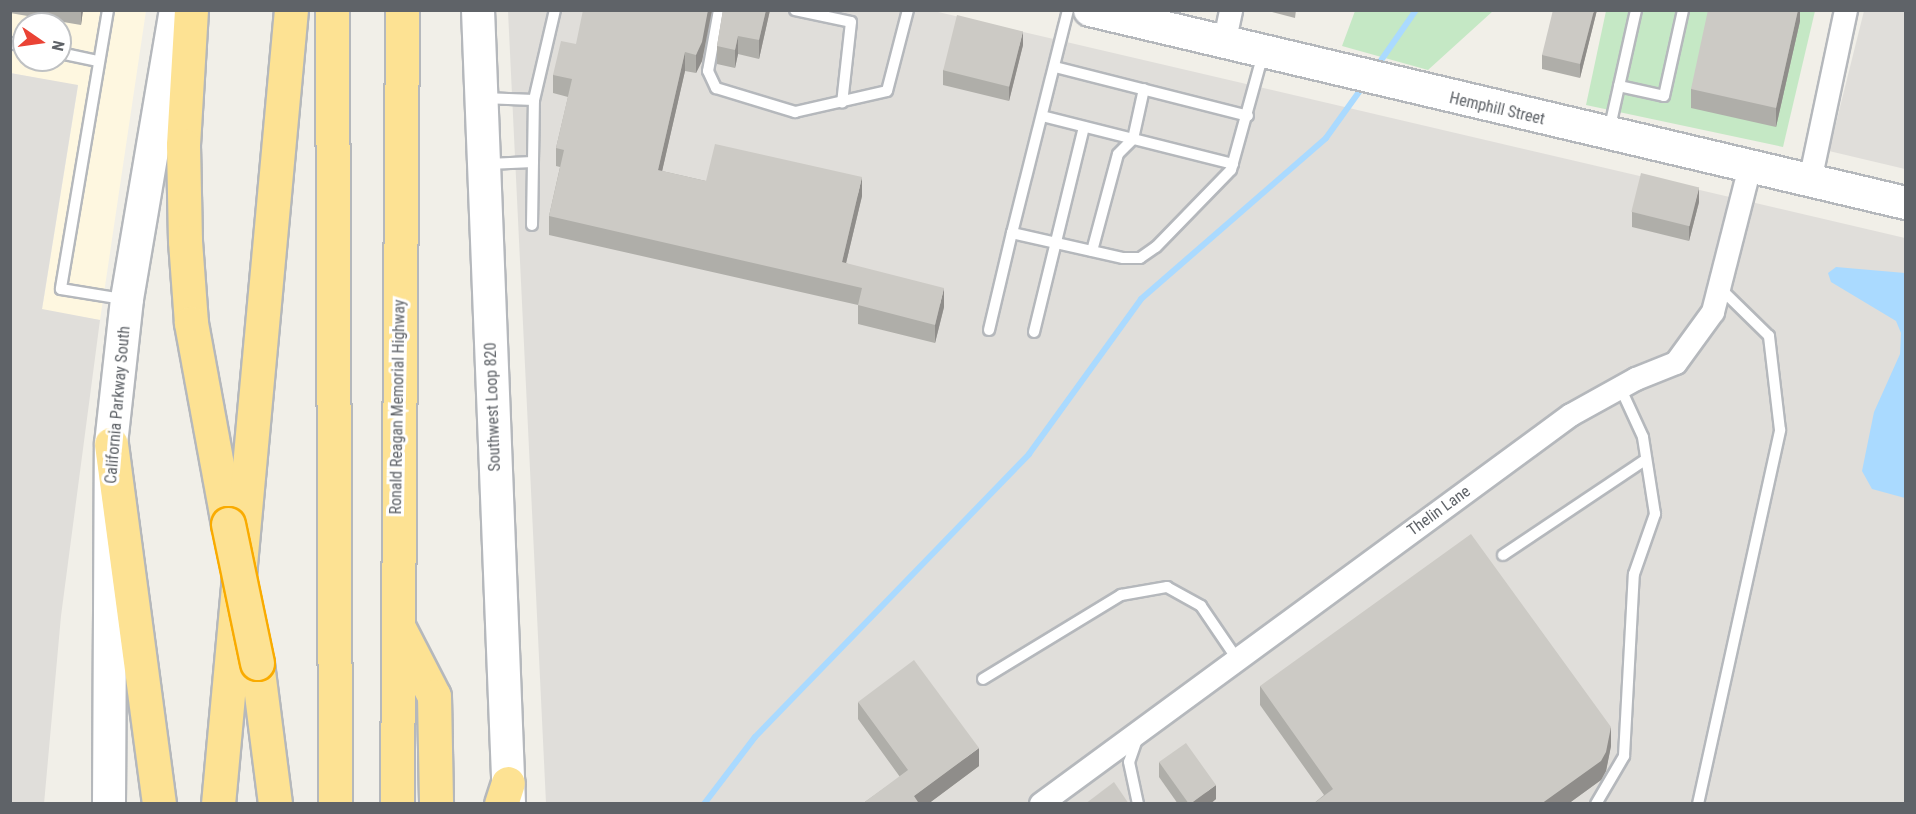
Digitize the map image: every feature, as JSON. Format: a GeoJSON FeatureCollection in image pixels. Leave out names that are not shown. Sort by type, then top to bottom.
{"type":"FeatureCollection","features":[{"type":"Feature","properties":{"kind":"highway"},"geometry":{"type":"LineString","coordinates":[[191,10],[183,145],[191,323],[228,524],[257,663],[275,804]]}},
{"type":"Feature","properties":{"kind":"highway"},"geometry":{"type":"LineString","coordinates":[[218,804],[291,10]]}},
{"type":"Feature","properties":{"kind":"highway"},"geometry":{"type":"LineString","coordinates":[[332,10],[335,804]]}},
{"type":"Feature","properties":{"kind":"highway","name":"Ronald Reagan Memorial Highway"},"geometry":{"type":"LineString","coordinates":[[397,804],[396,623],[402,10]]}},
{"type":"Feature","properties":{"kind":"highway"},"geometry":{"type":"LineString","coordinates":[[111,444],[159,804]]}},
{"type":"Feature","properties":{"kind":"highway"},"geometry":{"type":"LineString","coordinates":[[396,623],[434,696],[436,804]]}},
{"type":"Feature","properties":{"kind":"main road","name":"California Parkway South"},"geometry":{"type":"LineString","coordinates":[[109,804],[111,444],[127,299],[176,10]]}},
{"type":"Feature","properties":{"kind":"main road","name":"Southwest Loop 820"},"geometry":{"type":"LineString","coordinates":[[478,10],[506,797]]}},
{"type":"Feature","properties":{"kind":"main road","name":"Hemphill Street"},"geometry":{"type":"LineString","coordinates":[[1090,10],[1402,87],[1905,203]]}},
{"type":"Feature","properties":{"kind":"street"},"geometry":{"type":"LineString","coordinates":[[1224,44],[1231,10]]}},
{"type":"Feature","properties":{"kind":"street"},"geometry":{"type":"LineString","coordinates":[[1810,181],[1846,10]]}},
{"type":"Feature","properties":{"kind":"street","name":"Thelin Lane"},"geometry":{"type":"LineString","coordinates":[[1041,804],[1571,415],[1620,387],[1676,363],[1713,312],[1750,167]]}},
{"type":"Feature","properties":{"kind":"lane"},"geometry":{"type":"LineString","coordinates":[[108,10],[61,289],[127,299]]}},
{"type":"Feature","properties":{"kind":"lane"},"geometry":{"type":"LineString","coordinates":[[532,225],[534,100],[555,10]]}},
{"type":"Feature","properties":{"kind":"lane"},"geometry":{"type":"LineString","coordinates":[[719,10],[708,71],[716,88],[795,112],[842,104],[887,91],[908,10]]}},
{"type":"Feature","properties":{"kind":"lane"},"geometry":{"type":"LineString","coordinates":[[795,10],[851,22],[842,104]]}},
{"type":"Feature","properties":{"kind":"lane"},"geometry":{"type":"LineString","coordinates":[[989,330],[1068,10]]}},
{"type":"Feature","properties":{"kind":"lane"},"geometry":{"type":"LineString","coordinates":[[1608,134],[1636,10]]}},
{"type":"Feature","properties":{"kind":"lane"},"geometry":{"type":"LineString","coordinates":[[1619,86],[1664,96],[1683,10]]}},
{"type":"Feature","properties":{"kind":"lane"},"geometry":{"type":"LineString","coordinates":[[1012,233],[1123,258],[1140,258],[1172,230],[1233,164],[1248,116],[1263,53]]}},
{"type":"Feature","properties":{"kind":"lane"},"geometry":{"type":"LineString","coordinates":[[72,56],[98,62]]}},
{"type":"Feature","properties":{"kind":"lane"},"geometry":{"type":"LineString","coordinates":[[1055,67],[1248,116]]}},
{"type":"Feature","properties":{"kind":"lane"},"geometry":{"type":"LineString","coordinates":[[1092,251],[1118,154],[1133,139],[1144,89]]}},
{"type":"Feature","properties":{"kind":"lane"},"geometry":{"type":"LineString","coordinates":[[482,98],[534,100]]}},
{"type":"Feature","properties":{"kind":"lane"},"geometry":{"type":"LineString","coordinates":[[1042,116],[1233,164]]}},
{"type":"Feature","properties":{"kind":"lane"},"geometry":{"type":"LineString","coordinates":[[1034,332],[1084,127]]}},
{"type":"Feature","properties":{"kind":"lane"},"geometry":{"type":"LineString","coordinates":[[484,164],[533,162]]}},
{"type":"Feature","properties":{"kind":"lane"},"geometry":{"type":"LineString","coordinates":[[1698,804],[1780,430],[1769,336],[1720,288]]}},
{"type":"Feature","properties":{"kind":"lane"},"geometry":{"type":"LineString","coordinates":[[1596,804],[1624,756],[1634,574],[1655,514],[1642,437],[1620,387]]}},
{"type":"Feature","properties":{"kind":"lane"},"geometry":{"type":"LineString","coordinates":[[1503,555],[1645,460]]}},
{"type":"Feature","properties":{"kind":"lane"},"geometry":{"type":"LineString","coordinates":[[983,679],[1121,595],[1167,587],[1201,606],[1237,659]]}},
{"type":"Feature","properties":{"kind":"lane"},"geometry":{"type":"LineString","coordinates":[[1138,804],[1129,762],[1131,749],[1146,726]]}},
{"type":"Feature","properties":{"kind":"shaded area"},"geometry":{"type":"Polygon","coordinates":[[[10,11],[146,11],[100,320],[42,310],[78,86],[11,73],[10,11]]]}},
{"type":"Feature","properties":{"kind":"shaded area"},"geometry":{"type":"Polygon","coordinates":[[[508,11],[934,11],[1905,238],[1905,803],[546,803],[508,11]]]}},
{"type":"Feature","properties":{"kind":"shaded area"},"geometry":{"type":"Polygon","coordinates":[[[1864,11],[1905,11],[1905,169],[1829,151],[1864,11]]]}},
{"type":"Feature","properties":{"kind":"shaded area"},"geometry":{"type":"Polygon","coordinates":[[[10,73],[78,85],[42,309],[100,320],[61,616],[44,804],[10,803],[10,73]]]}},
{"type":"Feature","properties":{"kind":"green space"},"geometry":{"type":"Polygon","coordinates":[[[1355,10],[1493,11],[1428,70],[1342,46],[1355,10]]]}},
{"type":"Feature","properties":{"kind":"green space"},"geometry":{"type":"Polygon","coordinates":[[[1606,11],[1815,11],[1783,147],[1586,105],[1606,11]]]}},
{"type":"Feature","properties":{"kind":"water"},"geometry":{"type":"Polygon","coordinates":[[[1836,267],[1905,273],[1905,498],[1872,489],[1862,471],[1874,412],[1900,354],[1901,333],[1896,321],[1831,282],[1828,273],[1836,267]]]}},
{"type":"Feature","properties":{"kind":"building"},"geometry":{"type":"Polygon","coordinates":[[[583,10],[708,10],[702,42],[696,55],[685,52],[658,170],[706,181],[715,144],[862,177],[842,262],[944,288],[935,325],[858,305],[862,288],[549,216],[564,150],[556,148],[572,79],[553,75],[561,41],[576,44],[583,10]]]}},
{"type":"Feature","properties":{"kind":"building"},"geometry":{"type":"Polygon","coordinates":[[[723,10],[766,10],[759,40],[738,36],[735,50],[717,46],[723,10]]]}},
{"type":"Feature","properties":{"kind":"building"},"geometry":{"type":"Polygon","coordinates":[[[1553,10],[1594,10],[1580,64],[1542,55],[1553,10]]]}},
{"type":"Feature","properties":{"kind":"building"},"geometry":{"type":"Polygon","coordinates":[[[1708,10],[1798,10],[1776,108],[1691,89],[1708,10]]]}},
{"type":"Feature","properties":{"kind":"building"},"geometry":{"type":"Polygon","coordinates":[[[957,15],[1023,31],[1009,87],[943,70],[957,15]]]}},
{"type":"Feature","properties":{"kind":"building"},"geometry":{"type":"Polygon","coordinates":[[[1641,173],[1699,188],[1690,226],[1631,212],[1641,173]]]}},
{"type":"Feature","properties":{"kind":"building"},"geometry":{"type":"Polygon","coordinates":[[[1471,534],[1611,727],[1606,752],[1601,761],[1541,804],[1313,804],[1333,789],[1260,686],[1471,534]]]}},
{"type":"Feature","properties":{"kind":"building"},"geometry":{"type":"Polygon","coordinates":[[[914,660],[979,748],[914,796],[917,804],[862,804],[908,770],[858,702],[914,660]]]}},
{"type":"Feature","properties":{"kind":"building"},"geometry":{"type":"Polygon","coordinates":[[[1186,743],[1216,785],[1190,804],[1159,762],[1186,743]]]}},
{"type":"Feature","properties":{"kind":"building"},"geometry":{"type":"Polygon","coordinates":[[[1114,782],[1129,804],[1085,804],[1114,782]]]}},
{"type":"Feature","properties":{"kind":"waterway"},"geometry":{"type":"LineString","coordinates":[[1375,69],[1416,10]]}},
{"type":"Feature","properties":{"kind":"waterway"},"geometry":{"type":"LineString","coordinates":[[704,804],[755,737],[1029,454],[1141,299],[1326,138],[1364,85]]}}]}
